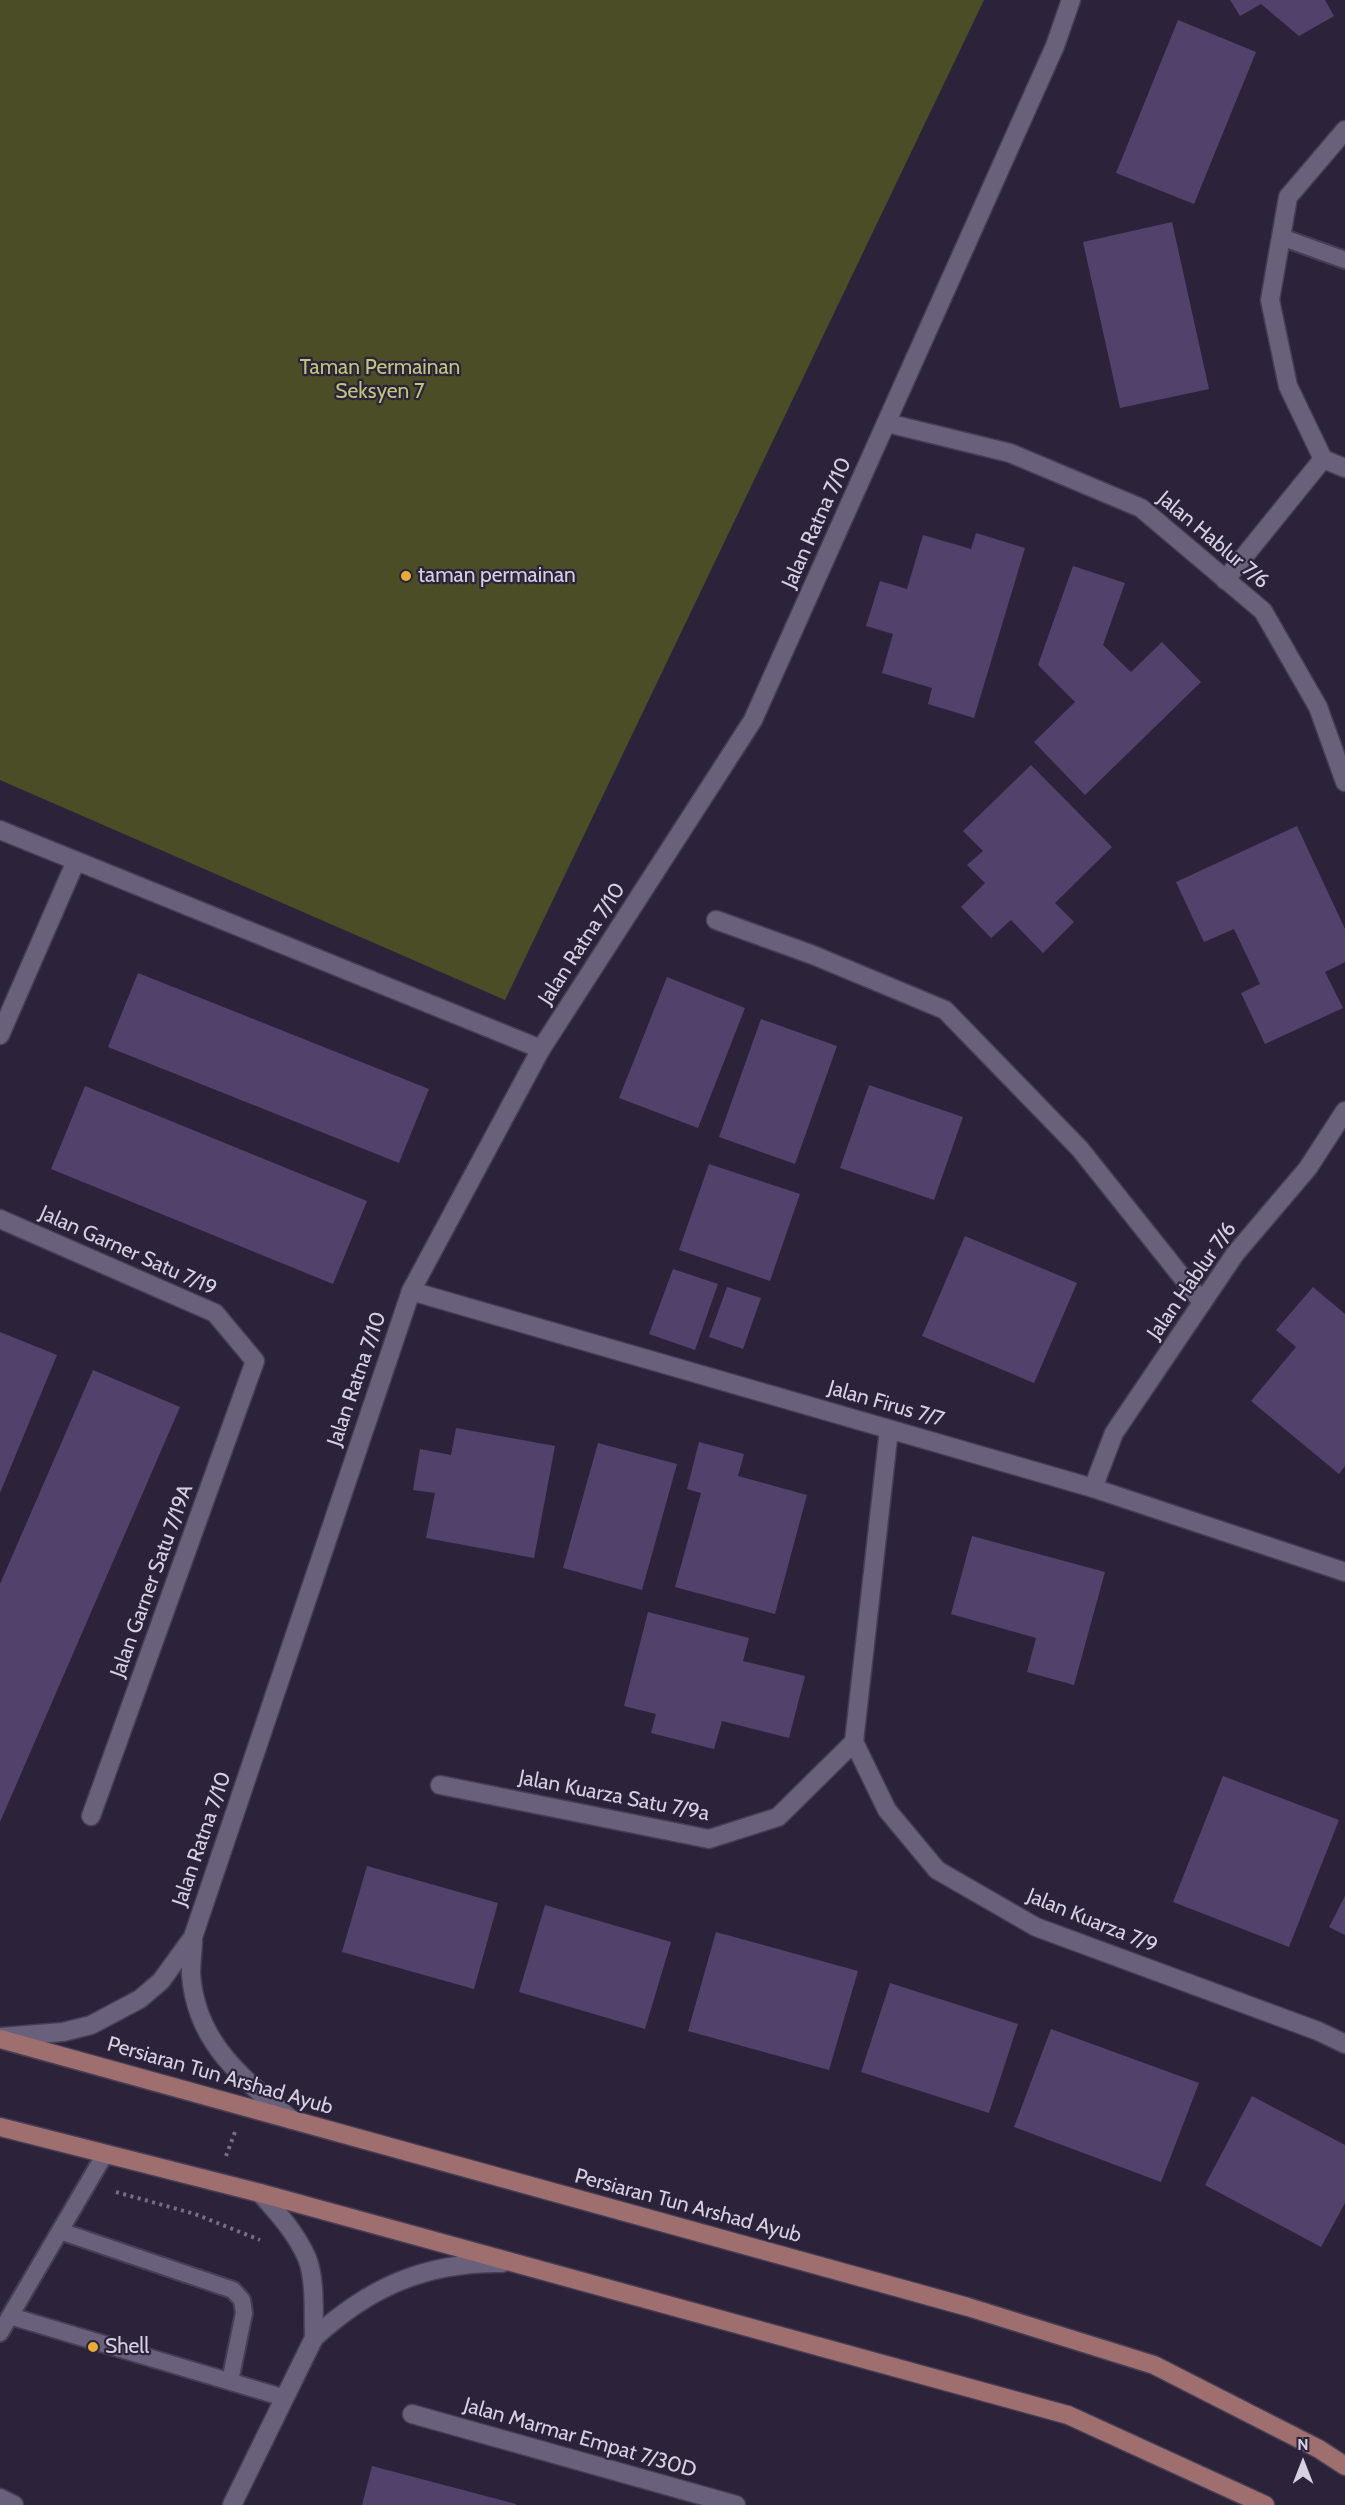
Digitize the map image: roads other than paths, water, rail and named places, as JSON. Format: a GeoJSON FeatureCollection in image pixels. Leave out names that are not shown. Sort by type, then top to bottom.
{"type":"FeatureCollection","features":[{"type":"Feature","properties":{"kind":"main road","name":"Persiaran Tun Arshad Ayub"},"geometry":{"type":"LineString","coordinates":[[0,2038],[968,2307],[1154,2365],[1320,2450],[1345,2466]]}},
{"type":"Feature","properties":{"kind":"main road"},"geometry":{"type":"LineString","coordinates":[[0,2127],[260,2193],[1068,2415],[1265,2505]]}},
{"type":"Feature","properties":{"kind":"street","name":"Jalan Ratna 7/10"},"geometry":{"type":"LineString","coordinates":[[292,2120],[235,2072],[206,2032],[197,2009],[191,1973],[193,1937],[411,1291],[541,1049],[753,720],[1055,46],[1071,0]]}},
{"type":"Feature","properties":{"kind":"street"},"geometry":{"type":"LineString","coordinates":[[1345,130],[1288,197],[1270,300],[1288,386],[1323,459],[1345,468]]}},
{"type":"Feature","properties":{"kind":"street","name":"Jalan Hablur 7/6"},"geometry":{"type":"LineString","coordinates":[[887,423],[1010,453],[1142,508],[1263,611],[1318,707],[1345,782]]}},
{"type":"Feature","properties":{"kind":"street"},"geometry":{"type":"LineString","coordinates":[[1225,580],[1323,459]]}},
{"type":"Feature","properties":{"kind":"street"},"geometry":{"type":"LineString","coordinates":[[0,830],[541,1049]]}},
{"type":"Feature","properties":{"kind":"street"},"geometry":{"type":"LineString","coordinates":[[0,1035],[76,861]]}},
{"type":"Feature","properties":{"kind":"street"},"geometry":{"type":"LineString","coordinates":[[716,921],[813,955],[945,1010],[1080,1149],[1202,1302]]}},
{"type":"Feature","properties":{"kind":"street","name":"Jalan Hablur 7/6"},"geometry":{"type":"LineString","coordinates":[[1093,1488],[1114,1432],[1235,1254],[1308,1168],[1345,1111]]}},
{"type":"Feature","properties":{"kind":"street","name":"Jalan Garner Satu 7/19"},"geometry":{"type":"LineString","coordinates":[[0,1219],[215,1313],[255,1361]]}},
{"type":"Feature","properties":{"kind":"street","name":"Jalan Firus 7/7"},"geometry":{"type":"LineString","coordinates":[[411,1291],[1093,1488],[1345,1572]]}},
{"type":"Feature","properties":{"kind":"street","name":"Jalan Garner Satu 7/19A"},"geometry":{"type":"LineString","coordinates":[[91,1816],[255,1361]]}},
{"type":"Feature","properties":{"kind":"street"},"geometry":{"type":"LineString","coordinates":[[854,1742],[889,1429]]}},
{"type":"Feature","properties":{"kind":"street","name":"Jalan Kuarza Satu 7/9a"},"geometry":{"type":"LineString","coordinates":[[440,1785],[709,1839],[778,1818],[854,1742]]}},
{"type":"Feature","properties":{"kind":"street","name":"Jalan Kuarza 7/9"},"geometry":{"type":"LineString","coordinates":[[854,1742],[887,1810],[937,1870],[1036,1927],[1318,2031],[1345,2044]]}},
{"type":"Feature","properties":{"kind":"street","name":"Jalan Ratna 7/10"},"geometry":{"type":"LineString","coordinates":[[0,2038],[63,2032],[91,2025],[140,1999],[161,1981],[193,1937]]}},
{"type":"Feature","properties":{"kind":"street"},"geometry":{"type":"LineString","coordinates":[[260,2193],[289,2227],[308,2260],[313,2292],[314,2338]]}},
{"type":"Feature","properties":{"kind":"street"},"geometry":{"type":"LineString","coordinates":[[232,2505],[314,2338],[333,2320],[377,2290],[407,2276],[471,2262],[518,2263]]}},
{"type":"Feature","properties":{"kind":"street","name":"Jalan Marmar Empat 7/30D"},"geometry":{"type":"LineString","coordinates":[[412,2414],[736,2505]]}},
{"type":"Feature","properties":{"kind":"street"},"geometry":{"type":"LineString","coordinates":[[0,2498],[14,2505]]}},
{"type":"Feature","properties":{"kind":"lane"},"geometry":{"type":"LineString","coordinates":[[1281,237],[1345,260]]}},
{"type":"Feature","properties":{"kind":"lane"},"geometry":{"type":"LineString","coordinates":[[0,2334],[105,2154]]}},
{"type":"Feature","properties":{"kind":"lane"},"geometry":{"type":"LineString","coordinates":[[60,2231],[233,2290],[242,2300],[244,2313],[230,2381]]}},
{"type":"Feature","properties":{"kind":"lane"},"geometry":{"type":"LineString","coordinates":[[10,2316],[285,2397]]}},
{"type":"Feature","properties":{"kind":"place","name":"taman permainan"},"geometry":{"type":"Point","coordinates":[406,576]}},
{"type":"Feature","properties":{"kind":"place","name":"Shell"},"geometry":{"type":"Point","coordinates":[93,2347]}},
{"type":"Feature","properties":{"kind":"park label","name":"Taman Permainan Seksyen 7"},"geometry":{"type":"Point","coordinates":[380,380]}}]}
